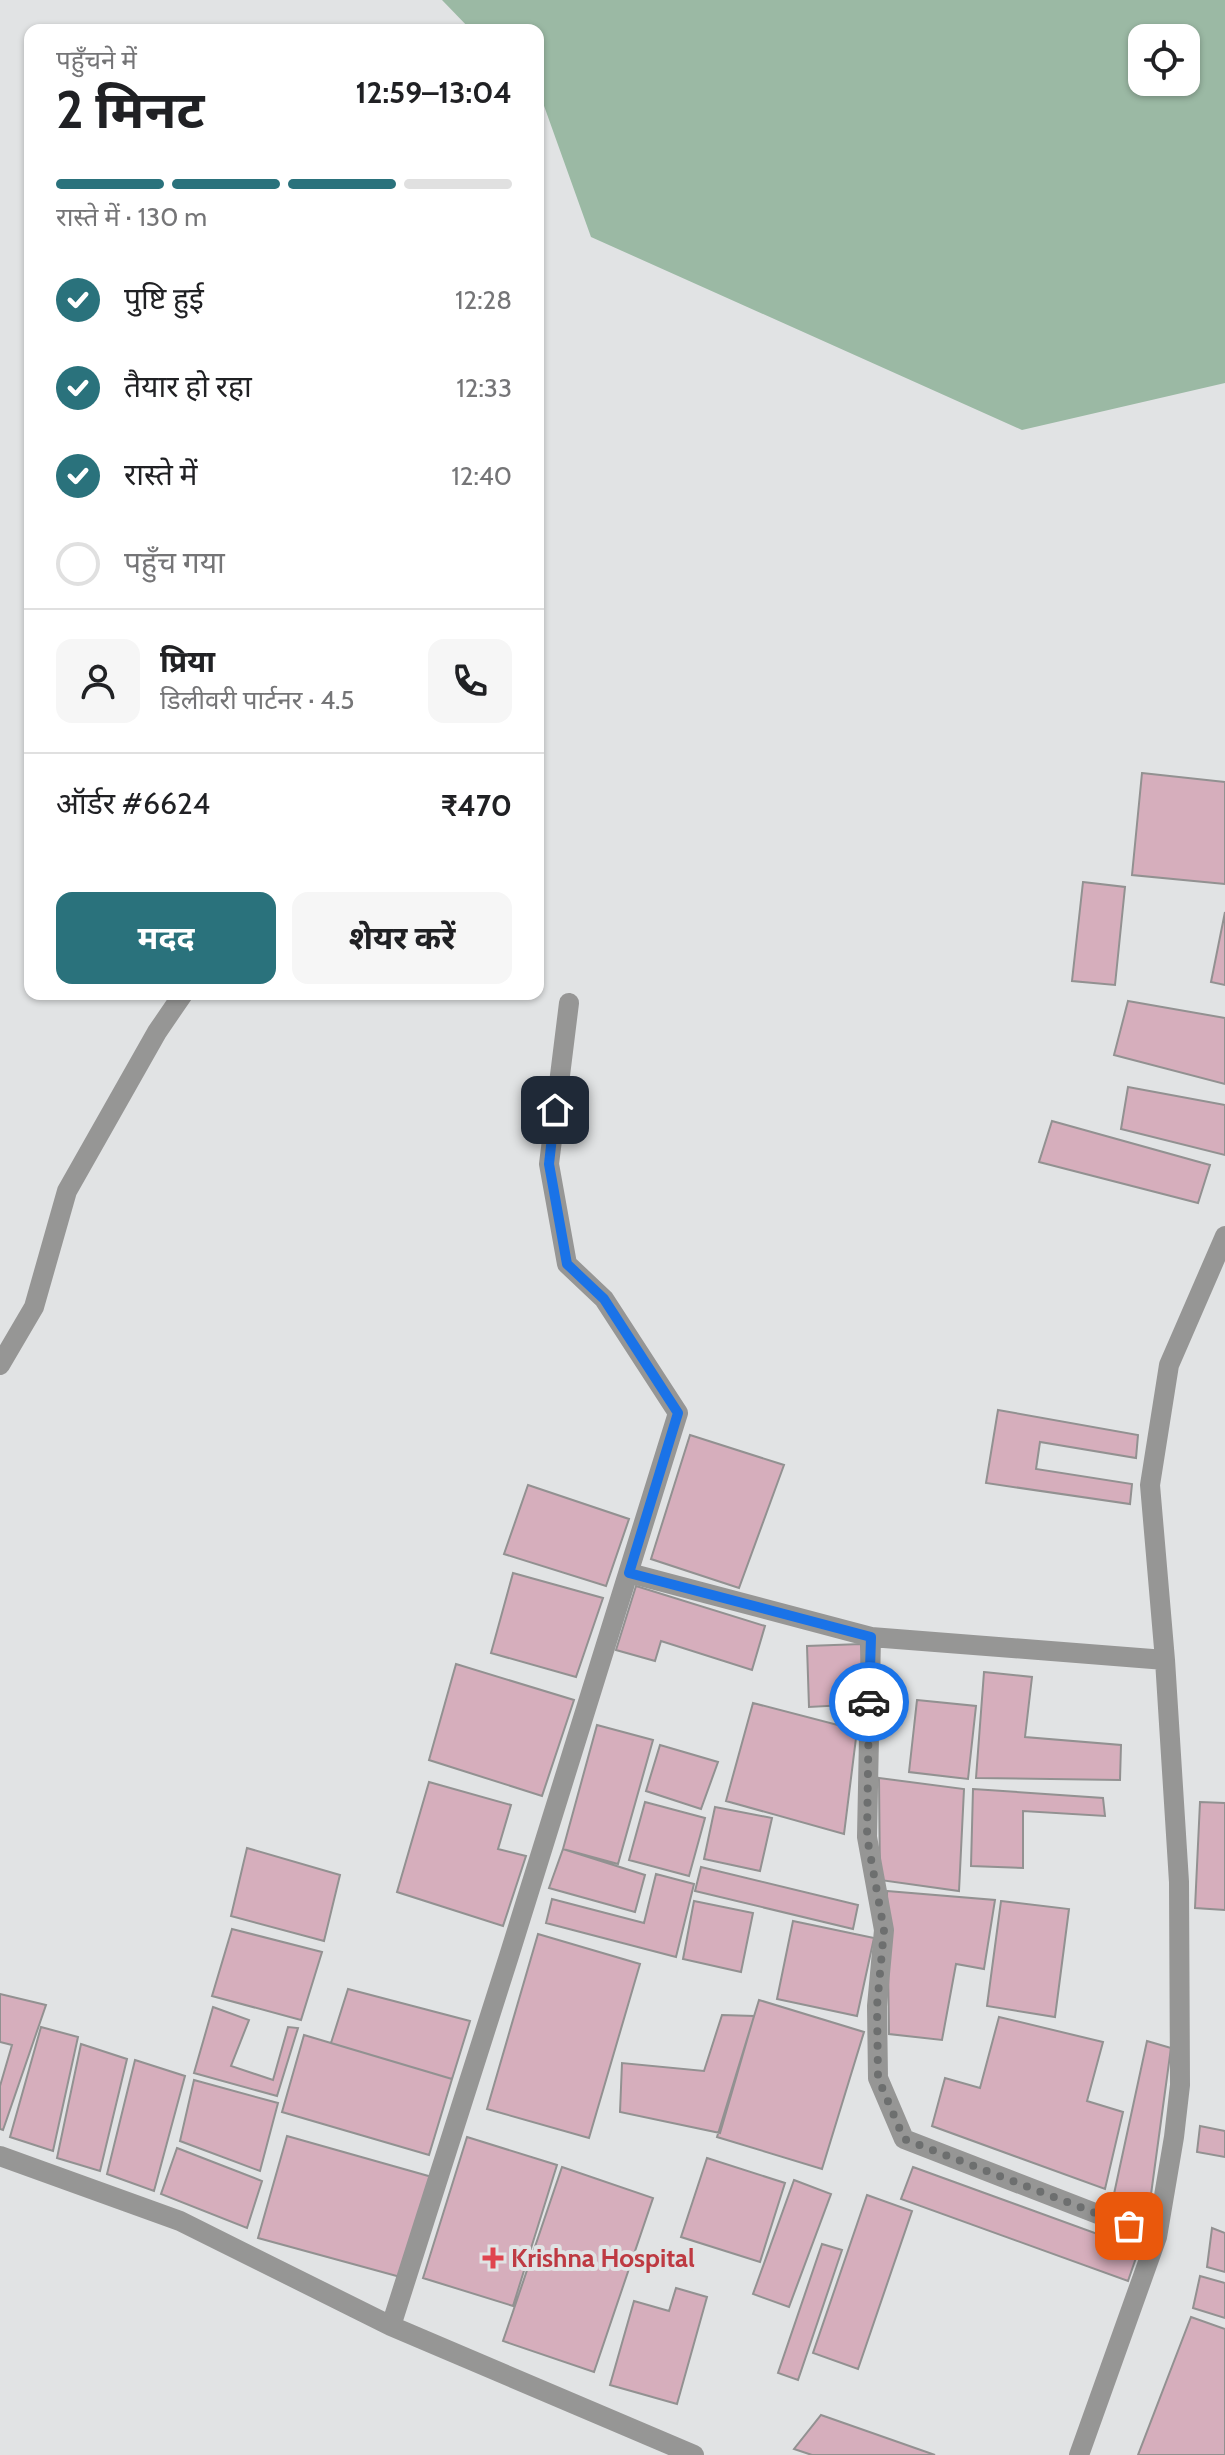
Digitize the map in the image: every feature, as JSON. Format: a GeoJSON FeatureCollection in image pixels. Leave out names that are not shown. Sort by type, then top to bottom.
{"type":"FeatureCollection","features":[{"type":"Feature","properties":{"kind":"street"},"geometry":{"type":"LineString","coordinates":[[0,1365],[34,1307],[67,1191],[150,1044],[179,1000]]}},
{"type":"Feature","properties":{"kind":"street"},"geometry":{"type":"LineString","coordinates":[[391,2326],[678,1413],[604,1299],[567,1264],[549,1164],[569,1003]]}},
{"type":"Feature","properties":{"kind":"street"},"geometry":{"type":"LineString","coordinates":[[1079,2455],[1157,2237],[1168,2187],[1180,2085],[1179,1882],[1150,1485],[1169,1365],[1225,1236]]}},
{"type":"Feature","properties":{"kind":"street"},"geometry":{"type":"LineString","coordinates":[[629,1573],[871,1637],[1165,1660]]}},
{"type":"Feature","properties":{"kind":"street"},"geometry":{"type":"LineString","coordinates":[[871,1637],[867,1837],[884,1930],[877,2006],[878,2078],[904,2139],[1157,2237]]}},
{"type":"Feature","properties":{"kind":"street"},"geometry":{"type":"LineString","coordinates":[[0,2156],[180,2221],[391,2326],[694,2455]]}},
{"type":"Feature","properties":{"kind":"green space"},"geometry":{"type":"Polygon","coordinates":[[[442,0],[1225,0],[1225,383],[1022,430],[591,237],[544,106],[544,24],[465,24],[442,0]]]}},
{"type":"Feature","properties":{"kind":"building"},"geometry":{"type":"Polygon","coordinates":[[[1142,773],[1225,782],[1225,884],[1132,875],[1142,773]]]}},
{"type":"Feature","properties":{"kind":"building"},"geometry":{"type":"Polygon","coordinates":[[[1083,882],[1125,887],[1115,985],[1072,981],[1083,882]]]}},
{"type":"Feature","properties":{"kind":"building"},"geometry":{"type":"Polygon","coordinates":[[[1225,912],[1225,985],[1211,982],[1225,912]]]}},
{"type":"Feature","properties":{"kind":"building"},"geometry":{"type":"Polygon","coordinates":[[[1128,1001],[1225,1018],[1225,1084],[1114,1055],[1128,1001]]]}},
{"type":"Feature","properties":{"kind":"building"},"geometry":{"type":"Polygon","coordinates":[[[1128,1087],[1225,1105],[1225,1155],[1121,1129],[1128,1087]]]}},
{"type":"Feature","properties":{"kind":"building"},"geometry":{"type":"Polygon","coordinates":[[[1052,1121],[1210,1165],[1198,1203],[1039,1162],[1052,1121]]]}},
{"type":"Feature","properties":{"kind":"building"},"geometry":{"type":"Polygon","coordinates":[[[998,1410],[1138,1435],[1136,1458],[1040,1442],[1036,1469],[1132,1484],[1130,1504],[986,1483],[998,1410]]]}},
{"type":"Feature","properties":{"kind":"building"},"geometry":{"type":"Polygon","coordinates":[[[690,1435],[784,1465],[739,1588],[651,1559],[690,1435]]]}},
{"type":"Feature","properties":{"kind":"building"},"geometry":{"type":"Polygon","coordinates":[[[528,1485],[629,1519],[606,1586],[504,1554],[528,1485]]]}},
{"type":"Feature","properties":{"kind":"building"},"geometry":{"type":"Polygon","coordinates":[[[513,1573],[603,1598],[576,1677],[491,1653],[513,1573]]]}},
{"type":"Feature","properties":{"kind":"building"},"geometry":{"type":"Polygon","coordinates":[[[636,1586],[765,1626],[752,1670],[661,1641],[655,1661],[616,1650],[636,1586]]]}},
{"type":"Feature","properties":{"kind":"building"},"geometry":{"type":"Polygon","coordinates":[[[861,1644],[863,1704],[809,1707],[807,1646],[861,1644]]]}},
{"type":"Feature","properties":{"kind":"building"},"geometry":{"type":"Polygon","coordinates":[[[456,1664],[574,1700],[542,1796],[429,1760],[456,1664]]]}},
{"type":"Feature","properties":{"kind":"building"},"geometry":{"type":"Polygon","coordinates":[[[984,1672],[1032,1677],[1025,1737],[1121,1745],[1120,1780],[976,1778],[984,1672]]]}},
{"type":"Feature","properties":{"kind":"building"},"geometry":{"type":"Polygon","coordinates":[[[917,1700],[976,1706],[968,1779],[909,1772],[917,1700]]]}},
{"type":"Feature","properties":{"kind":"building"},"geometry":{"type":"Polygon","coordinates":[[[753,1703],[857,1730],[844,1834],[726,1801],[753,1703]]]}},
{"type":"Feature","properties":{"kind":"building"},"geometry":{"type":"Polygon","coordinates":[[[597,1725],[653,1740],[618,1864],[563,1849],[597,1725]]]}},
{"type":"Feature","properties":{"kind":"building"},"geometry":{"type":"Polygon","coordinates":[[[660,1745],[718,1762],[701,1809],[646,1791],[660,1745]]]}},
{"type":"Feature","properties":{"kind":"building"},"geometry":{"type":"Polygon","coordinates":[[[879,1778],[964,1789],[959,1891],[880,1880],[879,1778]]]}},
{"type":"Feature","properties":{"kind":"building"},"geometry":{"type":"Polygon","coordinates":[[[429,1782],[511,1805],[498,1849],[526,1856],[503,1926],[397,1892],[429,1782]]]}},
{"type":"Feature","properties":{"kind":"building"},"geometry":{"type":"Polygon","coordinates":[[[973,1789],[1103,1798],[1105,1816],[1023,1811],[1023,1868],[971,1866],[973,1789]]]}},
{"type":"Feature","properties":{"kind":"building"},"geometry":{"type":"Polygon","coordinates":[[[645,1802],[705,1818],[689,1876],[629,1860],[645,1802]]]}},
{"type":"Feature","properties":{"kind":"building"},"geometry":{"type":"Polygon","coordinates":[[[1200,1802],[1225,1803],[1225,1910],[1195,1908],[1200,1802]]]}},
{"type":"Feature","properties":{"kind":"building"},"geometry":{"type":"Polygon","coordinates":[[[715,1807],[772,1818],[760,1871],[704,1859],[715,1807]]]}},
{"type":"Feature","properties":{"kind":"building"},"geometry":{"type":"Polygon","coordinates":[[[247,1848],[340,1875],[324,1941],[231,1916],[247,1848]]]}},
{"type":"Feature","properties":{"kind":"building"},"geometry":{"type":"Polygon","coordinates":[[[563,1849],[645,1875],[635,1912],[549,1888],[563,1849]]]}},
{"type":"Feature","properties":{"kind":"building"},"geometry":{"type":"Polygon","coordinates":[[[701,1867],[858,1905],[853,1929],[695,1891],[701,1867]]]}},
{"type":"Feature","properties":{"kind":"building"},"geometry":{"type":"Polygon","coordinates":[[[656,1874],[694,1884],[676,1957],[546,1923],[552,1899],[644,1923],[656,1874]]]}},
{"type":"Feature","properties":{"kind":"building"},"geometry":{"type":"Polygon","coordinates":[[[887,1891],[995,1900],[984,1969],[956,1964],[942,2040],[889,2034],[887,1891]]]}},
{"type":"Feature","properties":{"kind":"building"},"geometry":{"type":"Polygon","coordinates":[[[694,1901],[753,1913],[741,1972],[683,1959],[694,1901]]]}},
{"type":"Feature","properties":{"kind":"building"},"geometry":{"type":"Polygon","coordinates":[[[1001,1901],[1069,1909],[1055,2017],[987,2006],[1001,1901]]]}},
{"type":"Feature","properties":{"kind":"building"},"geometry":{"type":"Polygon","coordinates":[[[793,1921],[874,1938],[857,2016],[777,1999],[793,1921]]]}},
{"type":"Feature","properties":{"kind":"building"},"geometry":{"type":"Polygon","coordinates":[[[232,1929],[322,1952],[301,2020],[212,1996],[232,1929]]]}},
{"type":"Feature","properties":{"kind":"building"},"geometry":{"type":"Polygon","coordinates":[[[538,1934],[640,1964],[589,2138],[487,2109],[538,1934]]]}},
{"type":"Feature","properties":{"kind":"building"},"geometry":{"type":"Polygon","coordinates":[[[348,1989],[470,2021],[452,2079],[331,2043],[348,1989]]]}},
{"type":"Feature","properties":{"kind":"building"},"geometry":{"type":"Polygon","coordinates":[[[0,1994],[46,2005],[3,2130],[0,2129],[0,2086],[12,2045],[0,2042],[0,1994]]]}},
{"type":"Feature","properties":{"kind":"building"},"geometry":{"type":"Polygon","coordinates":[[[759,2000],[864,2032],[822,2169],[717,2137],[759,2000]]]}},
{"type":"Feature","properties":{"kind":"building"},"geometry":{"type":"Polygon","coordinates":[[[213,2007],[249,2020],[231,2066],[273,2080],[288,2027],[298,2028],[277,2096],[194,2073],[213,2007]]]}},
{"type":"Feature","properties":{"kind":"building"},"geometry":{"type":"Polygon","coordinates":[[[722,2015],[754,2016],[720,2133],[620,2112],[622,2063],[704,2071],[722,2015]]]}},
{"type":"Feature","properties":{"kind":"building"},"geometry":{"type":"Polygon","coordinates":[[[999,2017],[1103,2042],[1087,2101],[1123,2112],[1105,2189],[932,2126],[945,2078],[980,2088],[999,2017]]]}},
{"type":"Feature","properties":{"kind":"building"},"geometry":{"type":"Polygon","coordinates":[[[41,2027],[78,2037],[53,2151],[10,2137],[41,2027]]]}},
{"type":"Feature","properties":{"kind":"building"},"geometry":{"type":"Polygon","coordinates":[[[304,2035],[452,2079],[429,2155],[282,2112],[304,2035]]]}},
{"type":"Feature","properties":{"kind":"building"},"geometry":{"type":"Polygon","coordinates":[[[1147,2041],[1171,2048],[1149,2209],[1114,2194],[1147,2041]]]}},
{"type":"Feature","properties":{"kind":"building"},"geometry":{"type":"Polygon","coordinates":[[[81,2044],[127,2059],[100,2171],[57,2158],[81,2044]]]}},
{"type":"Feature","properties":{"kind":"building"},"geometry":{"type":"Polygon","coordinates":[[[135,2060],[185,2076],[154,2191],[107,2174],[135,2060]]]}},
{"type":"Feature","properties":{"kind":"building"},"geometry":{"type":"Polygon","coordinates":[[[194,2080],[278,2103],[260,2171],[180,2141],[194,2080]]]}},
{"type":"Feature","properties":{"kind":"building"},"geometry":{"type":"Polygon","coordinates":[[[1200,2126],[1225,2131],[1225,2157],[1197,2152],[1200,2126]]]}},
{"type":"Feature","properties":{"kind":"building"},"geometry":{"type":"Polygon","coordinates":[[[287,2136],[432,2177],[404,2278],[258,2238],[287,2136]]]}},
{"type":"Feature","properties":{"kind":"building"},"geometry":{"type":"Polygon","coordinates":[[[467,2137],[557,2165],[513,2306],[423,2278],[467,2137]]]}},
{"type":"Feature","properties":{"kind":"building"},"geometry":{"type":"Polygon","coordinates":[[[177,2148],[262,2181],[247,2228],[161,2194],[177,2148]]]}},
{"type":"Feature","properties":{"kind":"building"},"geometry":{"type":"Polygon","coordinates":[[[707,2158],[785,2183],[760,2262],[681,2237],[707,2158]]]}},
{"type":"Feature","properties":{"kind":"building"},"geometry":{"type":"Polygon","coordinates":[[[562,2167],[653,2198],[594,2372],[503,2341],[562,2167]]]}},
{"type":"Feature","properties":{"kind":"building"},"geometry":{"type":"Polygon","coordinates":[[[913,2167],[1139,2249],[1128,2281],[901,2199],[913,2167]]]}},
{"type":"Feature","properties":{"kind":"building"},"geometry":{"type":"Polygon","coordinates":[[[794,2180],[831,2194],[789,2307],[753,2294],[794,2180]]]}},
{"type":"Feature","properties":{"kind":"building"},"geometry":{"type":"Polygon","coordinates":[[[867,2195],[912,2211],[858,2369],[813,2353],[867,2195]]]}},
{"type":"Feature","properties":{"kind":"building"},"geometry":{"type":"Polygon","coordinates":[[[1212,2228],[1225,2233],[1225,2272],[1207,2267],[1212,2228]]]}},
{"type":"Feature","properties":{"kind":"building"},"geometry":{"type":"Polygon","coordinates":[[[822,2244],[842,2250],[798,2380],[778,2373],[822,2244]]]}},
{"type":"Feature","properties":{"kind":"building"},"geometry":{"type":"Polygon","coordinates":[[[1200,2276],[1225,2283],[1225,2318],[1193,2308],[1200,2276]]]}},
{"type":"Feature","properties":{"kind":"building"},"geometry":{"type":"Polygon","coordinates":[[[676,2288],[707,2297],[677,2404],[610,2385],[634,2301],[669,2311],[676,2288]]]}},
{"type":"Feature","properties":{"kind":"building"},"geometry":{"type":"Polygon","coordinates":[[[1191,2317],[1225,2329],[1225,2455],[1138,2455],[1191,2317]]]}},
{"type":"Feature","properties":{"kind":"building"},"geometry":{"type":"Polygon","coordinates":[[[821,2415],[935,2455],[812,2455],[794,2449],[821,2415]]]}},
{"type":"Feature","properties":{"kind":"way so far"},"geometry":{"type":"LineString","coordinates":[[869,1702],[867,1837],[884,1930],[877,2006],[878,2078],[904,2139],[1129,2226]]}},
{"type":"Feature","properties":{"kind":"place","name":"Krishna Hospital"},"geometry":{"type":"Point","coordinates":[493,2258]}},
{"type":"Feature","properties":{"kind":"route"},"geometry":{"type":"LineString","coordinates":[[555,1110],[549,1164],[567,1264],[604,1299],[678,1413],[629,1573],[871,1637],[869,1702]]}}]}
